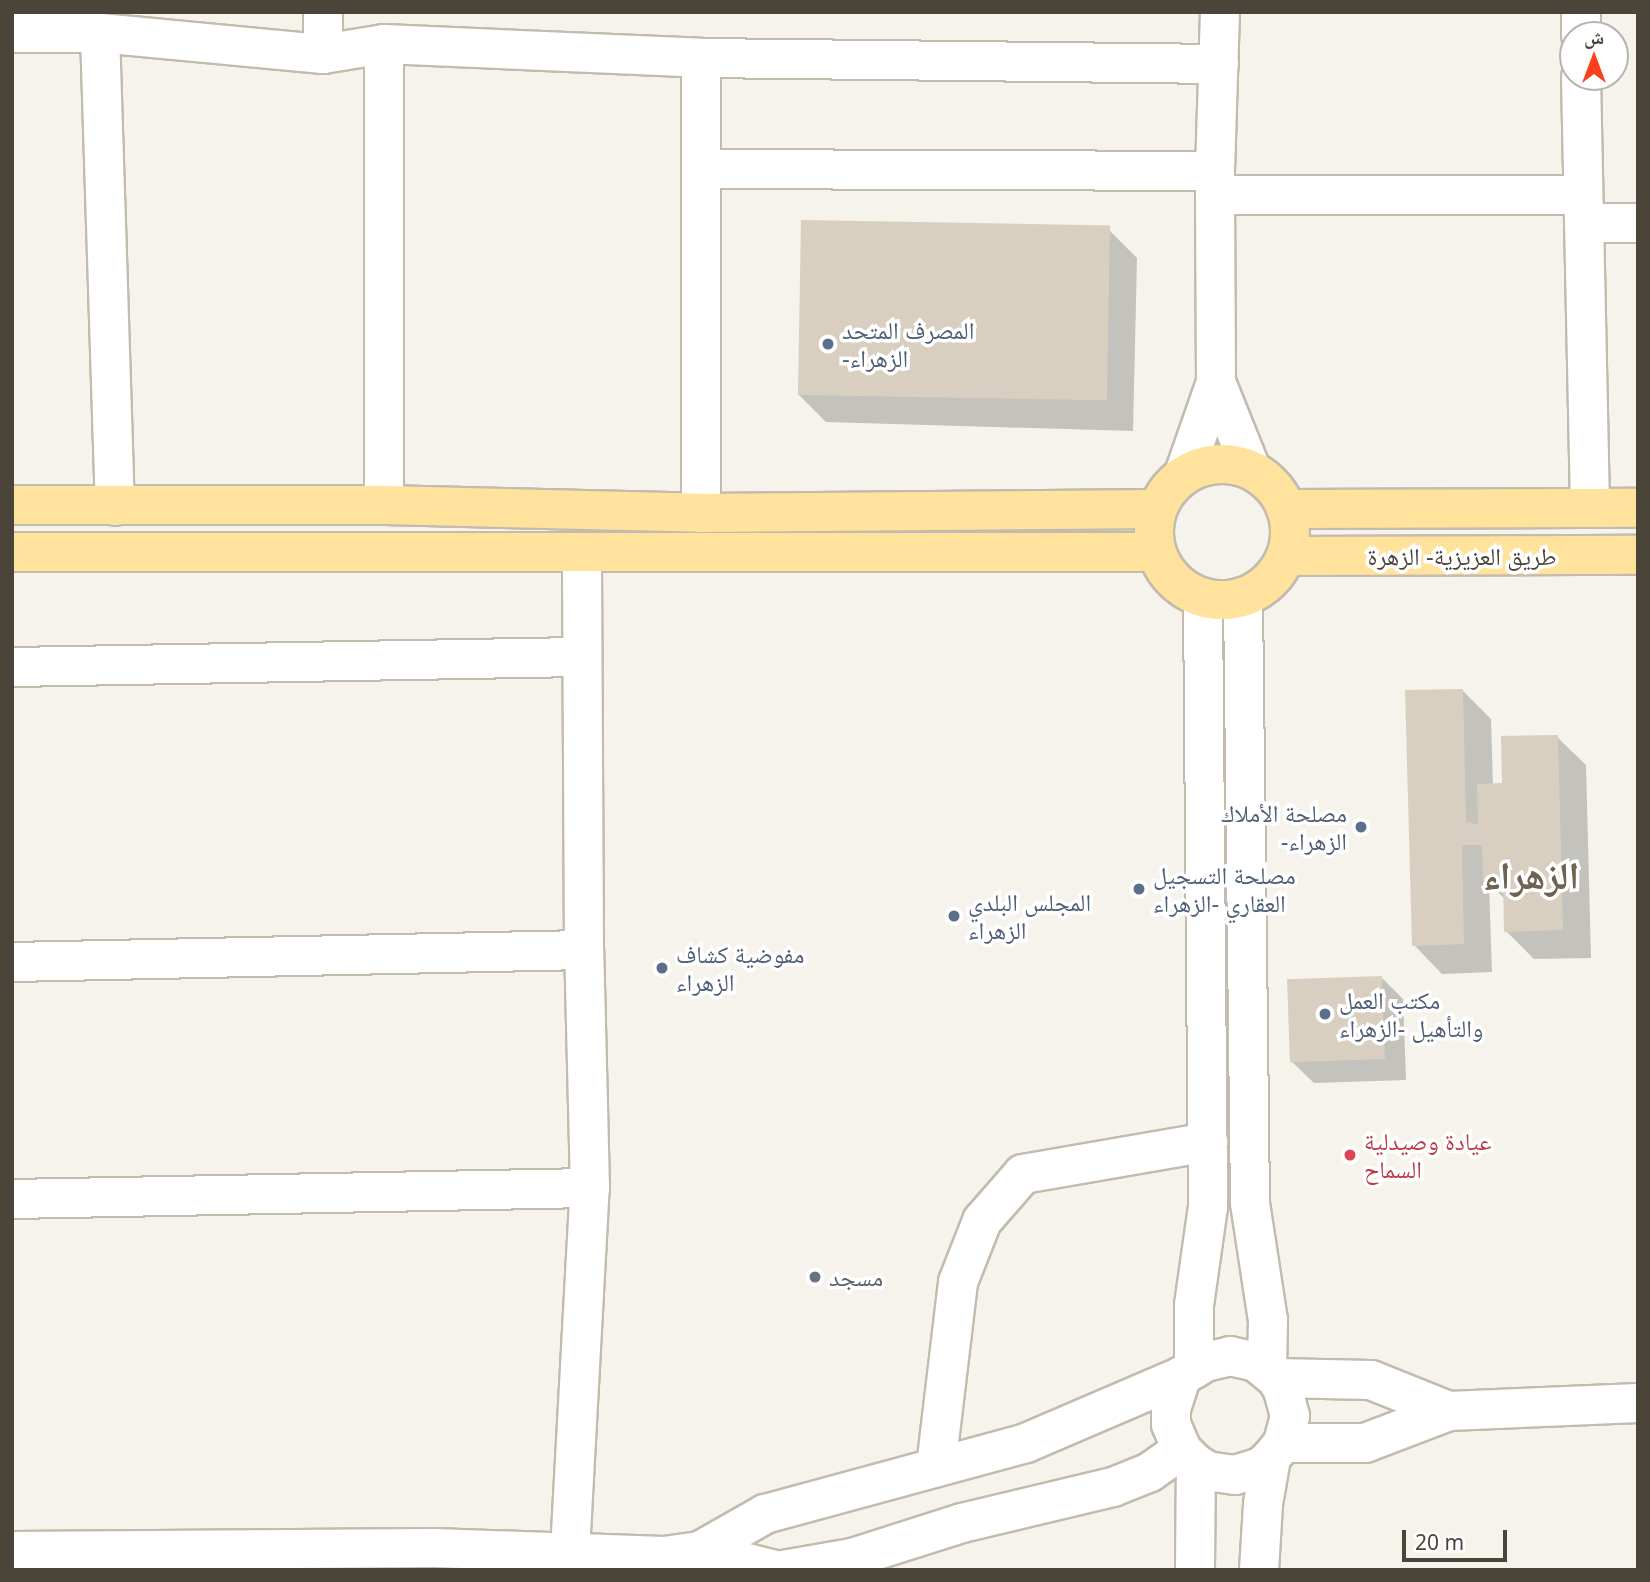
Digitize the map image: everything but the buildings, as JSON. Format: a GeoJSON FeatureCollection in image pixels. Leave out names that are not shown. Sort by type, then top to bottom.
{"type":"FeatureCollection","features":[{"type":"Feature","properties":{"kind":"main road"},"geometry":{"type":"LineString","coordinates":[[1228,463],[1251,469],[1272,486],[1286,509],[1290,533],[1286,556],[1269,581],[1243,597],[1223,601],[1203,598],[1173,581],[1155,552],[1152,530],[1156,509],[1167,489],[1184,474],[1206,464],[1228,463]]}},
{"type":"Feature","properties":{"kind":"main road"},"geometry":{"type":"LineString","coordinates":[[12,505],[384,505],[701,513],[1156,509]]}},
{"type":"Feature","properties":{"kind":"main road","name":"طريق العزيزية- الزهرة"},"geometry":{"type":"LineString","coordinates":[[1286,509],[1638,508]]}},
{"type":"Feature","properties":{"kind":"main road"},"geometry":{"type":"LineString","coordinates":[[12,552],[1155,552]]}},
{"type":"Feature","properties":{"kind":"main road","name":"طريق العزيزية- الزهرة"},"geometry":{"type":"LineString","coordinates":[[1286,556],[1638,555]]}},
{"type":"Feature","properties":{"kind":"street"},"geometry":{"type":"LineString","coordinates":[[323,12],[323,54]]}},
{"type":"Feature","properties":{"kind":"street"},"geometry":{"type":"LineString","coordinates":[[1184,474],[1216,382],[1216,183],[1220,12]]}},
{"type":"Feature","properties":{"kind":"street"},"geometry":{"type":"LineString","coordinates":[[12,33],[100,33],[323,54],[384,44],[701,58],[1219,64]]}},
{"type":"Feature","properties":{"kind":"street"},"geometry":{"type":"LineString","coordinates":[[100,33],[115,506]]}},
{"type":"Feature","properties":{"kind":"street"},"geometry":{"type":"LineString","coordinates":[[384,44],[384,505]]}},
{"type":"Feature","properties":{"kind":"street"},"geometry":{"type":"LineString","coordinates":[[701,58],[701,513]]}},
{"type":"Feature","properties":{"kind":"street"},"geometry":{"type":"LineString","coordinates":[[1581,91],[1590,507]]}},
{"type":"Feature","properties":{"kind":"street"},"geometry":{"type":"LineString","coordinates":[[701,169],[1216,183],[1583,209],[1638,223]]}},
{"type":"Feature","properties":{"kind":"street"},"geometry":{"type":"LineString","coordinates":[[1216,382],[1251,469]]}},
{"type":"Feature","properties":{"kind":"street"},"geometry":{"type":"LineString","coordinates":[[569,1560],[590,1188],[584,950],[582,552]]}},
{"type":"Feature","properties":{"kind":"street"},"geometry":{"type":"LineString","coordinates":[[1243,597],[1250,1203],[1268,1321],[1271,1374]]}},
{"type":"Feature","properties":{"kind":"street"},"geometry":{"type":"LineString","coordinates":[[1203,598],[1209,1207],[1194,1305],[1188,1372],[1171,1409],[1171,1424],[1189,1457],[1208,1471],[1235,1475],[1261,1466],[1277,1450],[1365,1443],[1449,1411],[1638,1403]]}},
{"type":"Feature","properties":{"kind":"street"},"geometry":{"type":"LineString","coordinates":[[12,667],[582,657]]}},
{"type":"Feature","properties":{"kind":"street"},"geometry":{"type":"LineString","coordinates":[[12,962],[259,959],[584,950]]}},
{"type":"Feature","properties":{"kind":"street"},"geometry":{"type":"LineString","coordinates":[[936,1467],[958,1282],[982,1221],[1023,1174],[1208,1142]]}},
{"type":"Feature","properties":{"kind":"street"},"geometry":{"type":"LineString","coordinates":[[12,1199],[590,1188]]}},
{"type":"Feature","properties":{"kind":"street"},"geometry":{"type":"LineString","coordinates":[[700,1551],[765,1514],[1026,1443],[1188,1372],[1205,1362],[1230,1356],[1256,1362],[1271,1374],[1283,1390],[1290,1416],[1277,1450],[1263,1504],[1259,1570]]}},
{"type":"Feature","properties":{"kind":"street"},"geometry":{"type":"LineString","coordinates":[[1271,1374],[1371,1380],[1449,1411]]}},
{"type":"Feature","properties":{"kind":"street"},"geometry":{"type":"LineString","coordinates":[[12,1551],[569,1560],[664,1556],[700,1551],[779,1570],[860,1564],[962,1523],[1113,1486],[1189,1457]]}},
{"type":"Feature","properties":{"kind":"street"},"geometry":{"type":"LineString","coordinates":[[1189,1457],[1195,1570]]}},
{"type":"Feature","properties":{"kind":"street"},"geometry":{"type":"LineString","coordinates":[[765,1514],[779,1570]]}},
{"type":"Feature","properties":{"kind":"place","name":"المصرف المتحد -الزهراء"},"geometry":{"type":"Point","coordinates":[828,344]}},
{"type":"Feature","properties":{"kind":"place","name":"مصلحة الأملاك -الزهراء"},"geometry":{"type":"Point","coordinates":[1361,827]}},
{"type":"Feature","properties":{"kind":"place","name":"مصلحة التسجيل العقاري -الزهراء"},"geometry":{"type":"Point","coordinates":[1139,889]}},
{"type":"Feature","properties":{"kind":"place","name":"المجلس البلدي الزهراء"},"geometry":{"type":"Point","coordinates":[954,916]}},
{"type":"Feature","properties":{"kind":"place","name":"مفوضية كشاف الزهراء"},"geometry":{"type":"Point","coordinates":[662,968]}},
{"type":"Feature","properties":{"kind":"place","name":"مكتب العمل والتأهيل -الزهراء"},"geometry":{"type":"Point","coordinates":[1325,1014]}},
{"type":"Feature","properties":{"kind":"place","name":"عيادة وصيدلية السماح"},"geometry":{"type":"Point","coordinates":[1350,1155]}},
{"type":"Feature","properties":{"kind":"place","name":"مسجد"},"geometry":{"type":"Point","coordinates":[815,1277]}},
{"type":"Feature","properties":{"kind":"district","name":"الزهراء"},"geometry":{"type":"Point","coordinates":[1531,875]}}]}
